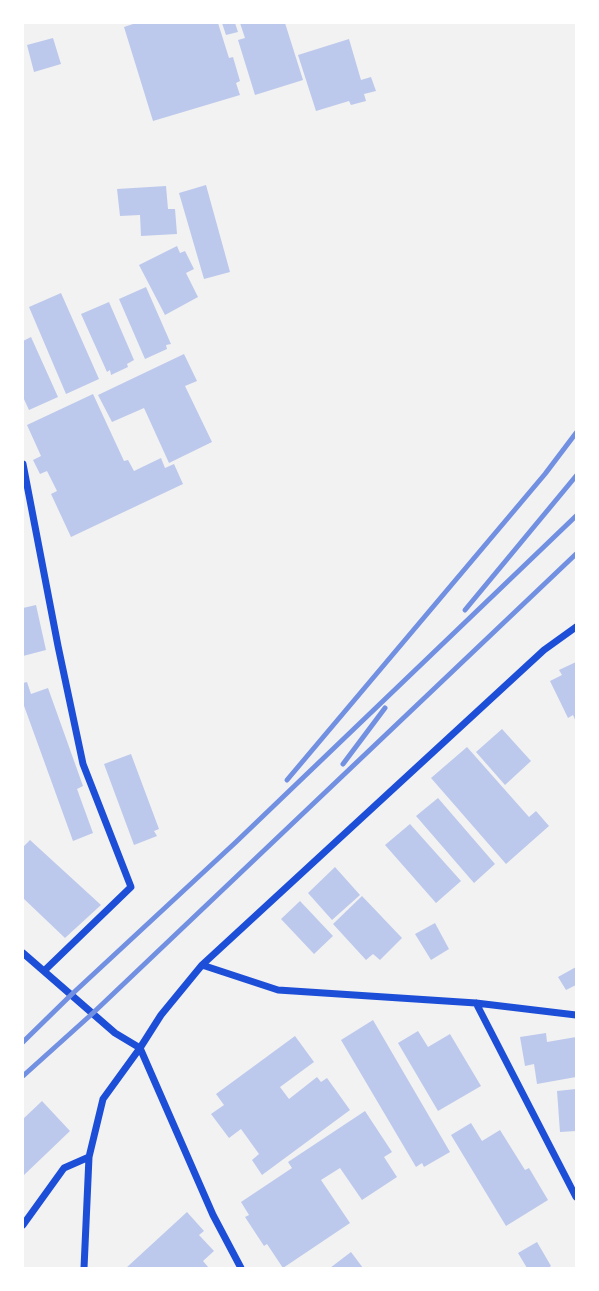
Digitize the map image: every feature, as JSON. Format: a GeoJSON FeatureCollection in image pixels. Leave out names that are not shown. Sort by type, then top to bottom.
{"type":"FeatureCollection","features":[{"type":"Feature","properties":{"kind":"street"},"geometry":{"type":"LineString","coordinates":[[23,464],[83,764],[131,887],[44,971]]}},
{"type":"Feature","properties":{"kind":"street"},"geometry":{"type":"LineString","coordinates":[[84,1268],[89,1157],[103,1099],[161,1016],[202,965],[544,650],[576,627]]}},
{"type":"Feature","properties":{"kind":"street"},"geometry":{"type":"LineString","coordinates":[[23,953],[115,1033],[141,1048],[213,1215],[241,1268]]}},
{"type":"Feature","properties":{"kind":"street"},"geometry":{"type":"LineString","coordinates":[[202,965],[278,990],[476,1003],[576,1015]]}},
{"type":"Feature","properties":{"kind":"street"},"geometry":{"type":"LineString","coordinates":[[476,1003],[574,1188],[576,1197]]}},
{"type":"Feature","properties":{"kind":"street"},"geometry":{"type":"LineString","coordinates":[[23,1225],[64,1168],[89,1157]]}},
{"type":"Feature","properties":{"kind":"building"},"geometry":{"type":"Polygon","coordinates":[[[136,23],[218,23],[229,58],[233,57],[240,81],[236,83],[240,95],[153,121],[124,27],[136,23]]]}},
{"type":"Feature","properties":{"kind":"building"},"geometry":{"type":"Polygon","coordinates":[[[222,23],[235,23],[238,32],[226,35],[222,23]]]}},
{"type":"Feature","properties":{"kind":"building"},"geometry":{"type":"Polygon","coordinates":[[[240,23],[285,23],[303,80],[255,95],[238,40],[245,38],[240,23]]]}},
{"type":"Feature","properties":{"kind":"building"},"geometry":{"type":"Polygon","coordinates":[[[53,38],[61,64],[34,72],[27,45],[53,38]]]}},
{"type":"Feature","properties":{"kind":"building"},"geometry":{"type":"Polygon","coordinates":[[[349,39],[361,80],[371,77],[376,91],[364,94],[366,101],[351,105],[349,101],[316,111],[298,55],[349,39]]]}},
{"type":"Feature","properties":{"kind":"building"},"geometry":{"type":"Polygon","coordinates":[[[206,185],[230,272],[204,279],[179,193],[206,185]]]}},
{"type":"Feature","properties":{"kind":"building"},"geometry":{"type":"Polygon","coordinates":[[[166,186],[168,209],[175,209],[177,234],[141,236],[140,215],[120,216],[117,189],[166,186]]]}},
{"type":"Feature","properties":{"kind":"building"},"geometry":{"type":"Polygon","coordinates":[[[177,246],[180,253],[185,251],[194,269],[186,273],[198,297],[165,315],[139,265],[177,246]]]}},
{"type":"Feature","properties":{"kind":"building"},"geometry":{"type":"Polygon","coordinates":[[[146,287],[171,344],[166,345],[167,349],[145,359],[119,299],[146,287]]]}},
{"type":"Feature","properties":{"kind":"building"},"geometry":{"type":"Polygon","coordinates":[[[61,293],[99,379],[66,394],[29,307],[61,293]]]}},
{"type":"Feature","properties":{"kind":"building"},"geometry":{"type":"Polygon","coordinates":[[[109,302],[134,360],[127,364],[128,367],[111,375],[110,370],[107,372],[81,314],[109,302]]]}},
{"type":"Feature","properties":{"kind":"building"},"geometry":{"type":"Polygon","coordinates":[[[31,337],[58,397],[29,410],[23,397],[23,341],[31,337]]]}},
{"type":"Feature","properties":{"kind":"building"},"geometry":{"type":"Polygon","coordinates":[[[184,354],[197,381],[185,386],[212,442],[169,463],[144,408],[112,422],[98,395],[184,354]]]}},
{"type":"Feature","properties":{"kind":"building"},"geometry":{"type":"Polygon","coordinates":[[[93,394],[124,461],[128,460],[134,471],[161,458],[165,468],[174,464],[183,484],[71,537],[51,494],[57,491],[47,471],[40,474],[33,460],[41,456],[27,425],[93,394]]]}},
{"type":"Feature","properties":{"kind":"building"},"geometry":{"type":"Polygon","coordinates":[[[36,605],[46,650],[23,656],[23,608],[36,605]]]}},
{"type":"Feature","properties":{"kind":"building"},"geometry":{"type":"Polygon","coordinates":[[[576,662],[576,722],[573,715],[568,718],[550,681],[562,675],[559,670],[576,662]]]}},
{"type":"Feature","properties":{"kind":"building"},"geometry":{"type":"Polygon","coordinates":[[[27,682],[31,694],[48,688],[83,786],[77,789],[93,833],[73,841],[23,703],[23,683],[27,682]]]}},
{"type":"Feature","properties":{"kind":"building"},"geometry":{"type":"Polygon","coordinates":[[[502,729],[531,761],[505,785],[476,752],[502,729]]]}},
{"type":"Feature","properties":{"kind":"building"},"geometry":{"type":"Polygon","coordinates":[[[467,747],[529,817],[536,811],[549,826],[506,864],[431,778],[467,747]]]}},
{"type":"Feature","properties":{"kind":"building"},"geometry":{"type":"Polygon","coordinates":[[[131,754],[159,829],[154,831],[157,836],[134,845],[104,764],[131,754]]]}},
{"type":"Feature","properties":{"kind":"building"},"geometry":{"type":"Polygon","coordinates":[[[438,798],[495,864],[474,883],[416,816],[438,798]]]}},
{"type":"Feature","properties":{"kind":"building"},"geometry":{"type":"Polygon","coordinates":[[[410,824],[461,881],[436,903],[385,845],[410,824]]]}},
{"type":"Feature","properties":{"kind":"building"},"geometry":{"type":"Polygon","coordinates":[[[30,840],[101,905],[65,938],[23,898],[23,847],[30,840]]]}},
{"type":"Feature","properties":{"kind":"building"},"geometry":{"type":"Polygon","coordinates":[[[335,867],[360,895],[332,920],[308,893],[335,867]]]}},
{"type":"Feature","properties":{"kind":"building"},"geometry":{"type":"Polygon","coordinates":[[[362,896],[402,938],[380,960],[373,954],[366,960],[333,924],[362,896]]]}},
{"type":"Feature","properties":{"kind":"building"},"geometry":{"type":"Polygon","coordinates":[[[300,901],[333,936],[314,954],[281,919],[300,901]]]}},
{"type":"Feature","properties":{"kind":"building"},"geometry":{"type":"Polygon","coordinates":[[[435,923],[449,949],[431,960],[415,934],[435,923]]]}},
{"type":"Feature","properties":{"kind":"building"},"geometry":{"type":"Polygon","coordinates":[[[576,967],[576,985],[566,990],[558,977],[576,967]]]}},
{"type":"Feature","properties":{"kind":"building"},"geometry":{"type":"Polygon","coordinates":[[[373,1020],[450,1152],[424,1167],[422,1163],[416,1167],[341,1040],[373,1020]]]}},
{"type":"Feature","properties":{"kind":"building"},"geometry":{"type":"Polygon","coordinates":[[[418,1031],[428,1047],[450,1034],[481,1086],[438,1111],[398,1043],[418,1031]]]}},
{"type":"Feature","properties":{"kind":"building"},"geometry":{"type":"Polygon","coordinates":[[[546,1033],[547,1042],[576,1037],[576,1077],[537,1084],[534,1064],[525,1066],[520,1037],[546,1033]]]}},
{"type":"Feature","properties":{"kind":"building"},"geometry":{"type":"Polygon","coordinates":[[[295,1036],[314,1062],[280,1087],[289,1099],[317,1077],[321,1082],[327,1078],[350,1110],[262,1175],[252,1160],[259,1154],[241,1129],[229,1138],[211,1114],[224,1105],[216,1094],[295,1036]]]}},
{"type":"Feature","properties":{"kind":"building"},"geometry":{"type":"Polygon","coordinates":[[[576,1089],[576,1131],[560,1132],[557,1091],[576,1089]]]}},
{"type":"Feature","properties":{"kind":"building"},"geometry":{"type":"Polygon","coordinates":[[[42,1101],[70,1131],[23,1176],[23,1119],[42,1101]]]}},
{"type":"Feature","properties":{"kind":"building"},"geometry":{"type":"Polygon","coordinates":[[[365,1111],[392,1152],[384,1157],[397,1177],[362,1200],[340,1168],[321,1180],[350,1223],[283,1268],[245,1217],[249,1215],[241,1202],[292,1168],[288,1162],[365,1111]]]}},
{"type":"Feature","properties":{"kind":"building"},"geometry":{"type":"Polygon","coordinates":[[[471,1123],[482,1141],[500,1130],[525,1170],[529,1168],[548,1200],[506,1226],[451,1135],[471,1123]]]}},
{"type":"Feature","properties":{"kind":"building"},"geometry":{"type":"Polygon","coordinates":[[[187,1212],[204,1231],[199,1235],[214,1251],[203,1261],[209,1268],[126,1268],[187,1212]]]}},
{"type":"Feature","properties":{"kind":"building"},"geometry":{"type":"Polygon","coordinates":[[[537,1242],[551,1266],[548,1268],[527,1268],[518,1253],[537,1242]]]}},
{"type":"Feature","properties":{"kind":"building"},"geometry":{"type":"Polygon","coordinates":[[[351,1252],[363,1268],[330,1268],[351,1252]]]}},
{"type":"Feature","properties":{"kind":"railway"},"geometry":{"type":"LineString","coordinates":[[287,780],[545,474],[576,433]]}},
{"type":"Feature","properties":{"kind":"railway"},"geometry":{"type":"LineString","coordinates":[[465,610],[576,476]]}},
{"type":"Feature","properties":{"kind":"railway"},"geometry":{"type":"LineString","coordinates":[[23,1042],[576,516]]}},
{"type":"Feature","properties":{"kind":"railway"},"geometry":{"type":"LineString","coordinates":[[23,1076],[93,1013],[576,554]]}},
{"type":"Feature","properties":{"kind":"railway"},"geometry":{"type":"LineString","coordinates":[[343,764],[385,708]]}}]}
